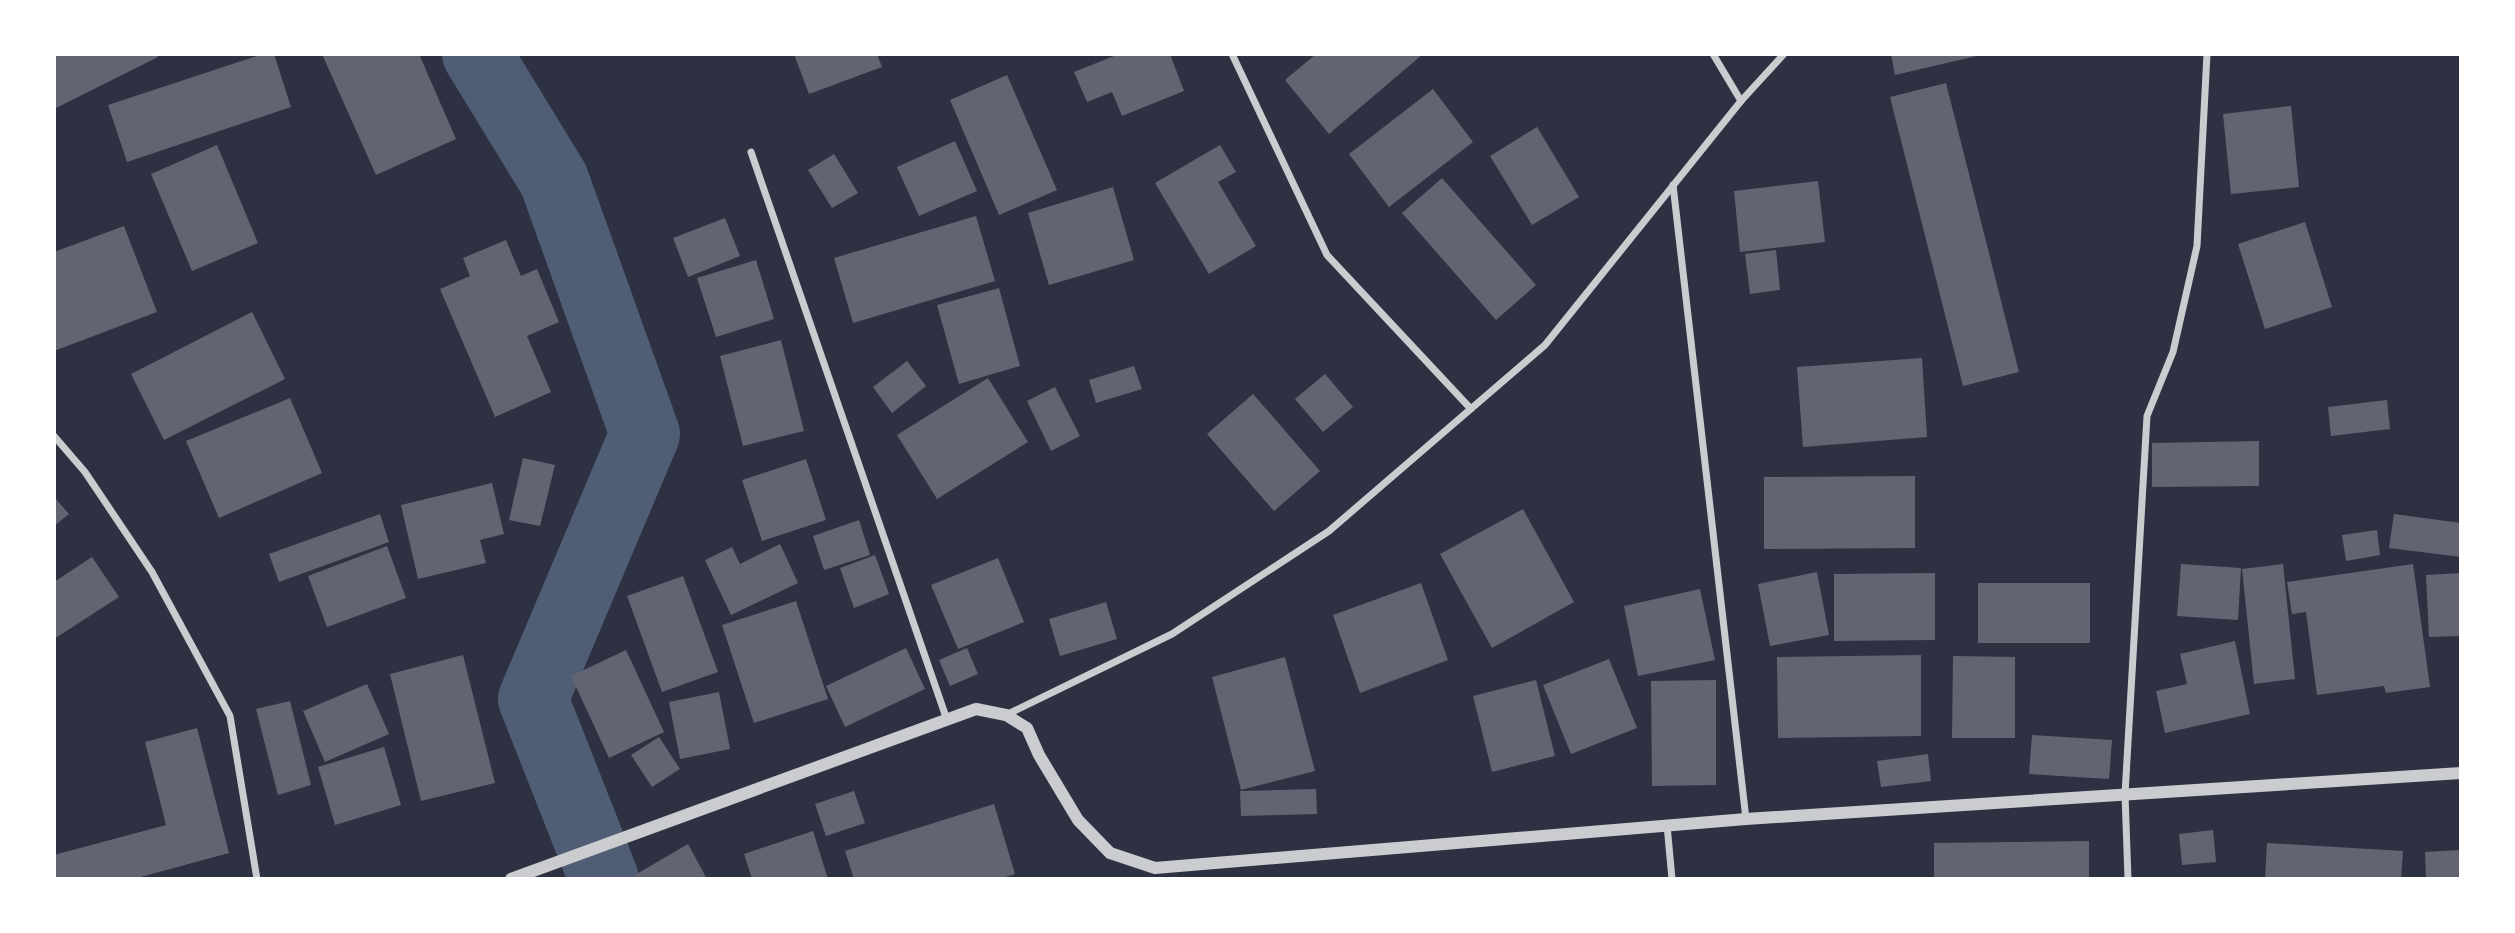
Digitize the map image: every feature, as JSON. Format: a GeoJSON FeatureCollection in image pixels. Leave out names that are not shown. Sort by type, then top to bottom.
{"type":"FeatureCollection","features":[{"type":"Feature","properties":{"kind":"street"},"geometry":{"type":"LineString","coordinates":[[1232,54],[1327,255],[1471,409]]}},
{"type":"Feature","properties":{"kind":"street"},"geometry":{"type":"LineString","coordinates":[[1713,54],[1741,101]]}},
{"type":"Feature","properties":{"kind":"street"},"geometry":{"type":"LineString","coordinates":[[1006,715],[1172,634],[1329,531],[1545,345],[1741,101],[1784,54]]}},
{"type":"Feature","properties":{"kind":"street"},"geometry":{"type":"LineString","coordinates":[[2128,879],[2125,794],[2147,416],[2173,352],[2197,246],[2207,54]]}},
{"type":"Feature","properties":{"kind":"street"},"geometry":{"type":"LineString","coordinates":[[751,152],[947,720]]}},
{"type":"Feature","properties":{"kind":"street"},"geometry":{"type":"LineString","coordinates":[[1673,185],[1746,819]]}},
{"type":"Feature","properties":{"kind":"street"},"geometry":{"type":"LineString","coordinates":[[54,436],[85,472],[152,572],[230,716],[257,879]]}},
{"type":"Feature","properties":{"kind":"street"},"geometry":{"type":"LineString","coordinates":[[511,879],[976,709],[1006,715],[1027,728],[1039,755],[1078,820],[1110,853],[1155,868],[1746,819],[2461,773]]}},
{"type":"Feature","properties":{"kind":"street"},"geometry":{"type":"LineString","coordinates":[[1667,825],[1672,879]]}},
{"type":"Feature","properties":{"kind":"building"},"geometry":{"type":"Polygon","coordinates":[[[54,54],[156,54],[158,57],[54,109],[54,54]]]}},
{"type":"Feature","properties":{"kind":"building"},"geometry":{"type":"Polygon","coordinates":[[[263,54],[274,54],[291,107],[127,162],[108,105],[263,54]]]}},
{"type":"Feature","properties":{"kind":"building"},"geometry":{"type":"Polygon","coordinates":[[[322,54],[419,54],[456,139],[376,175],[322,54]]]}},
{"type":"Feature","properties":{"kind":"building"},"geometry":{"type":"Polygon","coordinates":[[[794,54],[877,54],[882,67],[809,94],[794,54]]]}},
{"type":"Feature","properties":{"kind":"building"},"geometry":{"type":"Polygon","coordinates":[[[1119,54],[1170,54],[1184,91],[1122,116],[1112,92],[1087,102],[1074,72],[1119,54]]]}},
{"type":"Feature","properties":{"kind":"building"},"geometry":{"type":"Polygon","coordinates":[[[1316,54],[1423,54],[1329,134],[1285,80],[1316,54]]]}},
{"type":"Feature","properties":{"kind":"building"},"geometry":{"type":"Polygon","coordinates":[[[1891,54],[1981,54],[1981,55],[1895,75],[1891,54]]]}},
{"type":"Feature","properties":{"kind":"building"},"geometry":{"type":"Polygon","coordinates":[[[1007,75],[1057,190],[999,215],[950,100],[1007,75]]]}},
{"type":"Feature","properties":{"kind":"building"},"geometry":{"type":"Polygon","coordinates":[[[1946,83],[2019,372],[1963,386],[1890,97],[1946,83]]]}},
{"type":"Feature","properties":{"kind":"building"},"geometry":{"type":"Polygon","coordinates":[[[1433,89],[1473,142],[1389,207],[1349,154],[1433,89]]]}},
{"type":"Feature","properties":{"kind":"building"},"geometry":{"type":"Polygon","coordinates":[[[2291,106],[2299,187],[2231,194],[2223,114],[2291,106]]]}},
{"type":"Feature","properties":{"kind":"building"},"geometry":{"type":"Polygon","coordinates":[[[1537,127],[1579,197],[1532,225],[1490,156],[1537,127]]]}},
{"type":"Feature","properties":{"kind":"building"},"geometry":{"type":"Polygon","coordinates":[[[955,141],[977,191],[919,216],[897,167],[955,141]]]}},
{"type":"Feature","properties":{"kind":"building"},"geometry":{"type":"Polygon","coordinates":[[[217,145],[258,243],[192,271],[151,174],[217,145]]]}},
{"type":"Feature","properties":{"kind":"building"},"geometry":{"type":"Polygon","coordinates":[[[1220,145],[1236,172],[1218,182],[1256,246],[1209,274],[1155,183],[1220,145]]]}},
{"type":"Feature","properties":{"kind":"building"},"geometry":{"type":"Polygon","coordinates":[[[834,154],[858,193],[832,208],[808,170],[834,154]]]}},
{"type":"Feature","properties":{"kind":"building"},"geometry":{"type":"Polygon","coordinates":[[[1442,178],[1536,285],[1496,320],[1402,213],[1442,178]]]}},
{"type":"Feature","properties":{"kind":"building"},"geometry":{"type":"Polygon","coordinates":[[[1818,181],[1825,242],[1740,252],[1734,191],[1818,181]]]}},
{"type":"Feature","properties":{"kind":"building"},"geometry":{"type":"Polygon","coordinates":[[[1113,187],[1134,260],[1049,285],[1028,213],[1113,187]]]}},
{"type":"Feature","properties":{"kind":"building"},"geometry":{"type":"Polygon","coordinates":[[[976,216],[995,281],[853,323],[834,258],[976,216]]]}},
{"type":"Feature","properties":{"kind":"building"},"geometry":{"type":"Polygon","coordinates":[[[725,218],[740,256],[688,277],[673,238],[725,218]]]}},
{"type":"Feature","properties":{"kind":"building"},"geometry":{"type":"Polygon","coordinates":[[[2305,222],[2332,307],[2265,329],[2238,244],[2305,222]]]}},
{"type":"Feature","properties":{"kind":"building"},"geometry":{"type":"Polygon","coordinates":[[[124,226],[157,312],[54,351],[54,252],[124,226]]]}},
{"type":"Feature","properties":{"kind":"building"},"geometry":{"type":"Polygon","coordinates":[[[506,240],[521,276],[537,269],[559,322],[527,336],[551,392],[495,417],[440,289],[470,276],[463,258],[506,240]]]}},
{"type":"Feature","properties":{"kind":"building"},"geometry":{"type":"Polygon","coordinates":[[[1776,250],[1780,290],[1750,294],[1745,254],[1776,250]]]}},
{"type":"Feature","properties":{"kind":"building"},"geometry":{"type":"Polygon","coordinates":[[[756,260],[774,319],[716,337],[697,278],[756,260]]]}},
{"type":"Feature","properties":{"kind":"building"},"geometry":{"type":"Polygon","coordinates":[[[999,288],[1020,366],[959,384],[937,305],[999,288]]]}},
{"type":"Feature","properties":{"kind":"building"},"geometry":{"type":"Polygon","coordinates":[[[252,312],[285,379],[164,440],[131,374],[252,312]]]}},
{"type":"Feature","properties":{"kind":"building"},"geometry":{"type":"Polygon","coordinates":[[[781,340],[804,431],[743,446],[720,356],[781,340]]]}},
{"type":"Feature","properties":{"kind":"building"},"geometry":{"type":"Polygon","coordinates":[[[1922,358],[1927,437],[1803,447],[1797,367],[1922,358]]]}},
{"type":"Feature","properties":{"kind":"building"},"geometry":{"type":"Polygon","coordinates":[[[907,361],[926,386],[892,413],[873,387],[907,361]]]}},
{"type":"Feature","properties":{"kind":"building"},"geometry":{"type":"Polygon","coordinates":[[[1134,366],[1142,389],[1096,403],[1089,380],[1134,366]]]}},
{"type":"Feature","properties":{"kind":"building"},"geometry":{"type":"Polygon","coordinates":[[[1325,374],[1353,407],[1323,432],[1295,399],[1325,374]]]}},
{"type":"Feature","properties":{"kind":"building"},"geometry":{"type":"Polygon","coordinates":[[[988,378],[1028,442],[937,499],[897,435],[988,378]]]}},
{"type":"Feature","properties":{"kind":"building"},"geometry":{"type":"Polygon","coordinates":[[[1055,387],[1080,436],[1051,451],[1027,401],[1055,387]]]}},
{"type":"Feature","properties":{"kind":"building"},"geometry":{"type":"Polygon","coordinates":[[[1253,394],[1320,471],[1274,511],[1207,434],[1253,394]]]}},
{"type":"Feature","properties":{"kind":"building"},"geometry":{"type":"Polygon","coordinates":[[[290,398],[322,473],[219,518],[186,441],[290,398]]]}},
{"type":"Feature","properties":{"kind":"building"},"geometry":{"type":"Polygon","coordinates":[[[2387,400],[2390,429],[2331,436],[2328,407],[2387,400]]]}},
{"type":"Feature","properties":{"kind":"building"},"geometry":{"type":"Polygon","coordinates":[[[2259,441],[2259,486],[2152,487],[2152,443],[2259,441]]]}},
{"type":"Feature","properties":{"kind":"building"},"geometry":{"type":"Polygon","coordinates":[[[523,458],[555,465],[540,526],[509,520],[523,458]]]}},
{"type":"Feature","properties":{"kind":"building"},"geometry":{"type":"Polygon","coordinates":[[[806,459],[826,520],[762,541],[742,480],[806,459]]]}},
{"type":"Feature","properties":{"kind":"building"},"geometry":{"type":"Polygon","coordinates":[[[1915,476],[1915,548],[1764,549],[1764,477],[1915,476]]]}},
{"type":"Feature","properties":{"kind":"building"},"geometry":{"type":"Polygon","coordinates":[[[492,483],[504,534],[480,540],[486,563],[418,579],[401,505],[492,483]]]}},
{"type":"Feature","properties":{"kind":"building"},"geometry":{"type":"Polygon","coordinates":[[[54,497],[69,514],[54,526],[54,497]]]}},
{"type":"Feature","properties":{"kind":"building"},"geometry":{"type":"Polygon","coordinates":[[[1523,509],[1574,602],[1492,648],[1440,554],[1523,509]]]}},
{"type":"Feature","properties":{"kind":"building"},"geometry":{"type":"Polygon","coordinates":[[[380,514],[389,542],[279,582],[269,554],[380,514]]]}},
{"type":"Feature","properties":{"kind":"building"},"geometry":{"type":"Polygon","coordinates":[[[2394,514],[2461,523],[2461,557],[2389,548],[2394,514]]]}},
{"type":"Feature","properties":{"kind":"building"},"geometry":{"type":"Polygon","coordinates":[[[859,520],[870,555],[824,570],[813,536],[859,520]]]}},
{"type":"Feature","properties":{"kind":"building"},"geometry":{"type":"Polygon","coordinates":[[[2377,530],[2380,555],[2346,561],[2342,535],[2377,530]]]}},
{"type":"Feature","properties":{"kind":"building"},"geometry":{"type":"Polygon","coordinates":[[[780,544],[798,583],[731,615],[705,560],[732,547],[740,564],[780,544]]]}},
{"type":"Feature","properties":{"kind":"building"},"geometry":{"type":"Polygon","coordinates":[[[387,546],[406,598],[327,627],[308,576],[387,546]]]}},
{"type":"Feature","properties":{"kind":"building"},"geometry":{"type":"Polygon","coordinates":[[[875,555],[889,594],[854,608],[840,568],[875,555]]]}},
{"type":"Feature","properties":{"kind":"building"},"geometry":{"type":"Polygon","coordinates":[[[92,557],[119,597],[54,639],[54,582],[92,557]]]}},
{"type":"Feature","properties":{"kind":"building"},"geometry":{"type":"Polygon","coordinates":[[[998,558],[1024,622],[958,649],[931,585],[998,558]]]}},
{"type":"Feature","properties":{"kind":"building"},"geometry":{"type":"Polygon","coordinates":[[[2181,564],[2241,568],[2238,620],[2177,616],[2181,564]]]}},
{"type":"Feature","properties":{"kind":"building"},"geometry":{"type":"Polygon","coordinates":[[[2283,564],[2295,679],[2254,684],[2242,569],[2283,564]]]}},
{"type":"Feature","properties":{"kind":"building"},"geometry":{"type":"Polygon","coordinates":[[[2413,564],[2430,687],[2386,693],[2384,686],[2317,695],[2306,612],[2292,614],[2287,582],[2413,564]]]}},
{"type":"Feature","properties":{"kind":"building"},"geometry":{"type":"Polygon","coordinates":[[[1817,572],[1829,635],[1770,646],[1758,584],[1817,572]]]}},
{"type":"Feature","properties":{"kind":"building"},"geometry":{"type":"Polygon","coordinates":[[[1935,573],[1935,640],[1834,641],[1834,574],[1935,573]]]}},
{"type":"Feature","properties":{"kind":"building"},"geometry":{"type":"Polygon","coordinates":[[[2461,573],[2461,636],[2429,637],[2426,575],[2461,573]]]}},
{"type":"Feature","properties":{"kind":"building"},"geometry":{"type":"Polygon","coordinates":[[[683,576],[718,672],[662,692],[627,596],[683,576]]]}},
{"type":"Feature","properties":{"kind":"building"},"geometry":{"type":"Polygon","coordinates":[[[1421,583],[1448,660],[1360,693],[1333,615],[1421,583]]]}},
{"type":"Feature","properties":{"kind":"building"},"geometry":{"type":"Polygon","coordinates":[[[1978,583],[2090,583],[2090,643],[1978,643],[1978,583]]]}},
{"type":"Feature","properties":{"kind":"building"},"geometry":{"type":"Polygon","coordinates":[[[1700,589],[1715,660],[1638,676],[1624,606],[1700,589]]]}},
{"type":"Feature","properties":{"kind":"building"},"geometry":{"type":"Polygon","coordinates":[[[796,601],[828,699],[754,723],[722,625],[796,601]]]}},
{"type":"Feature","properties":{"kind":"building"},"geometry":{"type":"Polygon","coordinates":[[[1106,602],[1117,639],[1060,656],[1049,619],[1106,602]]]}},
{"type":"Feature","properties":{"kind":"building"},"geometry":{"type":"Polygon","coordinates":[[[2235,641],[2250,714],[2165,733],[2156,691],[2187,684],[2180,654],[2235,641]]]}},
{"type":"Feature","properties":{"kind":"building"},"geometry":{"type":"Polygon","coordinates":[[[906,648],[925,689],[845,727],[826,686],[906,648]]]}},
{"type":"Feature","properties":{"kind":"building"},"geometry":{"type":"Polygon","coordinates":[[[967,648],[978,674],[950,686],[939,660],[967,648]]]}},
{"type":"Feature","properties":{"kind":"building"},"geometry":{"type":"Polygon","coordinates":[[[626,650],[664,732],[609,758],[571,676],[626,650]]]}},
{"type":"Feature","properties":{"kind":"building"},"geometry":{"type":"Polygon","coordinates":[[[463,655],[495,783],[421,801],[390,674],[463,655]]]}},
{"type":"Feature","properties":{"kind":"building"},"geometry":{"type":"Polygon","coordinates":[[[1921,655],[1921,736],[1778,738],[1777,657],[1921,655]]]}},
{"type":"Feature","properties":{"kind":"building"},"geometry":{"type":"Polygon","coordinates":[[[1953,656],[2015,657],[2015,738],[1952,738],[1953,656]]]}},
{"type":"Feature","properties":{"kind":"building"},"geometry":{"type":"Polygon","coordinates":[[[1285,657],[1315,771],[1241,790],[1212,677],[1285,657]]]}},
{"type":"Feature","properties":{"kind":"building"},"geometry":{"type":"Polygon","coordinates":[[[1609,659],[1637,728],[1571,754],[1543,685],[1609,659]]]}},
{"type":"Feature","properties":{"kind":"building"},"geometry":{"type":"Polygon","coordinates":[[[1536,680],[1555,756],[1492,772],[1473,696],[1536,680]]]}},
{"type":"Feature","properties":{"kind":"building"},"geometry":{"type":"Polygon","coordinates":[[[1716,680],[1716,785],[1652,786],[1651,681],[1716,680]]]}},
{"type":"Feature","properties":{"kind":"building"},"geometry":{"type":"Polygon","coordinates":[[[367,684],[389,734],[325,762],[303,711],[367,684]]]}},
{"type":"Feature","properties":{"kind":"building"},"geometry":{"type":"Polygon","coordinates":[[[719,692],[730,749],[680,759],[669,702],[719,692]]]}},
{"type":"Feature","properties":{"kind":"building"},"geometry":{"type":"Polygon","coordinates":[[[290,701],[311,785],[278,795],[256,709],[290,701]]]}},
{"type":"Feature","properties":{"kind":"building"},"geometry":{"type":"Polygon","coordinates":[[[197,728],[229,853],[133,879],[54,879],[54,855],[166,825],[145,742],[197,728]]]}},
{"type":"Feature","properties":{"kind":"building"},"geometry":{"type":"Polygon","coordinates":[[[2032,735],[2112,740],[2109,779],[2029,774],[2032,735]]]}},
{"type":"Feature","properties":{"kind":"building"},"geometry":{"type":"Polygon","coordinates":[[[659,737],[680,769],[652,787],[631,755],[659,737]]]}},
{"type":"Feature","properties":{"kind":"building"},"geometry":{"type":"Polygon","coordinates":[[[384,747],[401,805],[335,825],[318,767],[384,747]]]}},
{"type":"Feature","properties":{"kind":"building"},"geometry":{"type":"Polygon","coordinates":[[[1928,754],[1931,781],[1881,787],[1877,761],[1928,754]]]}},
{"type":"Feature","properties":{"kind":"building"},"geometry":{"type":"Polygon","coordinates":[[[1316,789],[1317,814],[1241,816],[1240,791],[1316,789]]]}},
{"type":"Feature","properties":{"kind":"building"},"geometry":{"type":"Polygon","coordinates":[[[854,791],[865,823],[826,836],[815,804],[854,791]]]}},
{"type":"Feature","properties":{"kind":"building"},"geometry":{"type":"Polygon","coordinates":[[[994,804],[1015,874],[999,879],[854,879],[845,851],[994,804]]]}},
{"type":"Feature","properties":{"kind":"building"},"geometry":{"type":"Polygon","coordinates":[[[2213,830],[2216,862],[2182,865],[2179,834],[2213,830]]]}},
{"type":"Feature","properties":{"kind":"building"},"geometry":{"type":"Polygon","coordinates":[[[813,831],[828,879],[752,879],[744,854],[813,831]]]}},
{"type":"Feature","properties":{"kind":"building"},"geometry":{"type":"Polygon","coordinates":[[[2089,841],[2089,879],[1934,879],[1934,843],[2089,841]]]}},
{"type":"Feature","properties":{"kind":"building"},"geometry":{"type":"Polygon","coordinates":[[[2267,843],[2403,851],[2401,879],[2265,879],[2267,843]]]}},
{"type":"Feature","properties":{"kind":"building"},"geometry":{"type":"Polygon","coordinates":[[[688,844],[707,879],[634,879],[633,876],[688,844]]]}},
{"type":"Feature","properties":{"kind":"building"},"geometry":{"type":"Polygon","coordinates":[[[2461,850],[2461,879],[2426,879],[2425,852],[2461,850]]]}},
{"type":"Feature","properties":{"kind":"waterway"},"geometry":{"type":"LineString","coordinates":[[477,54],[554,180],[645,434],[533,699],[604,879]]}}]}
